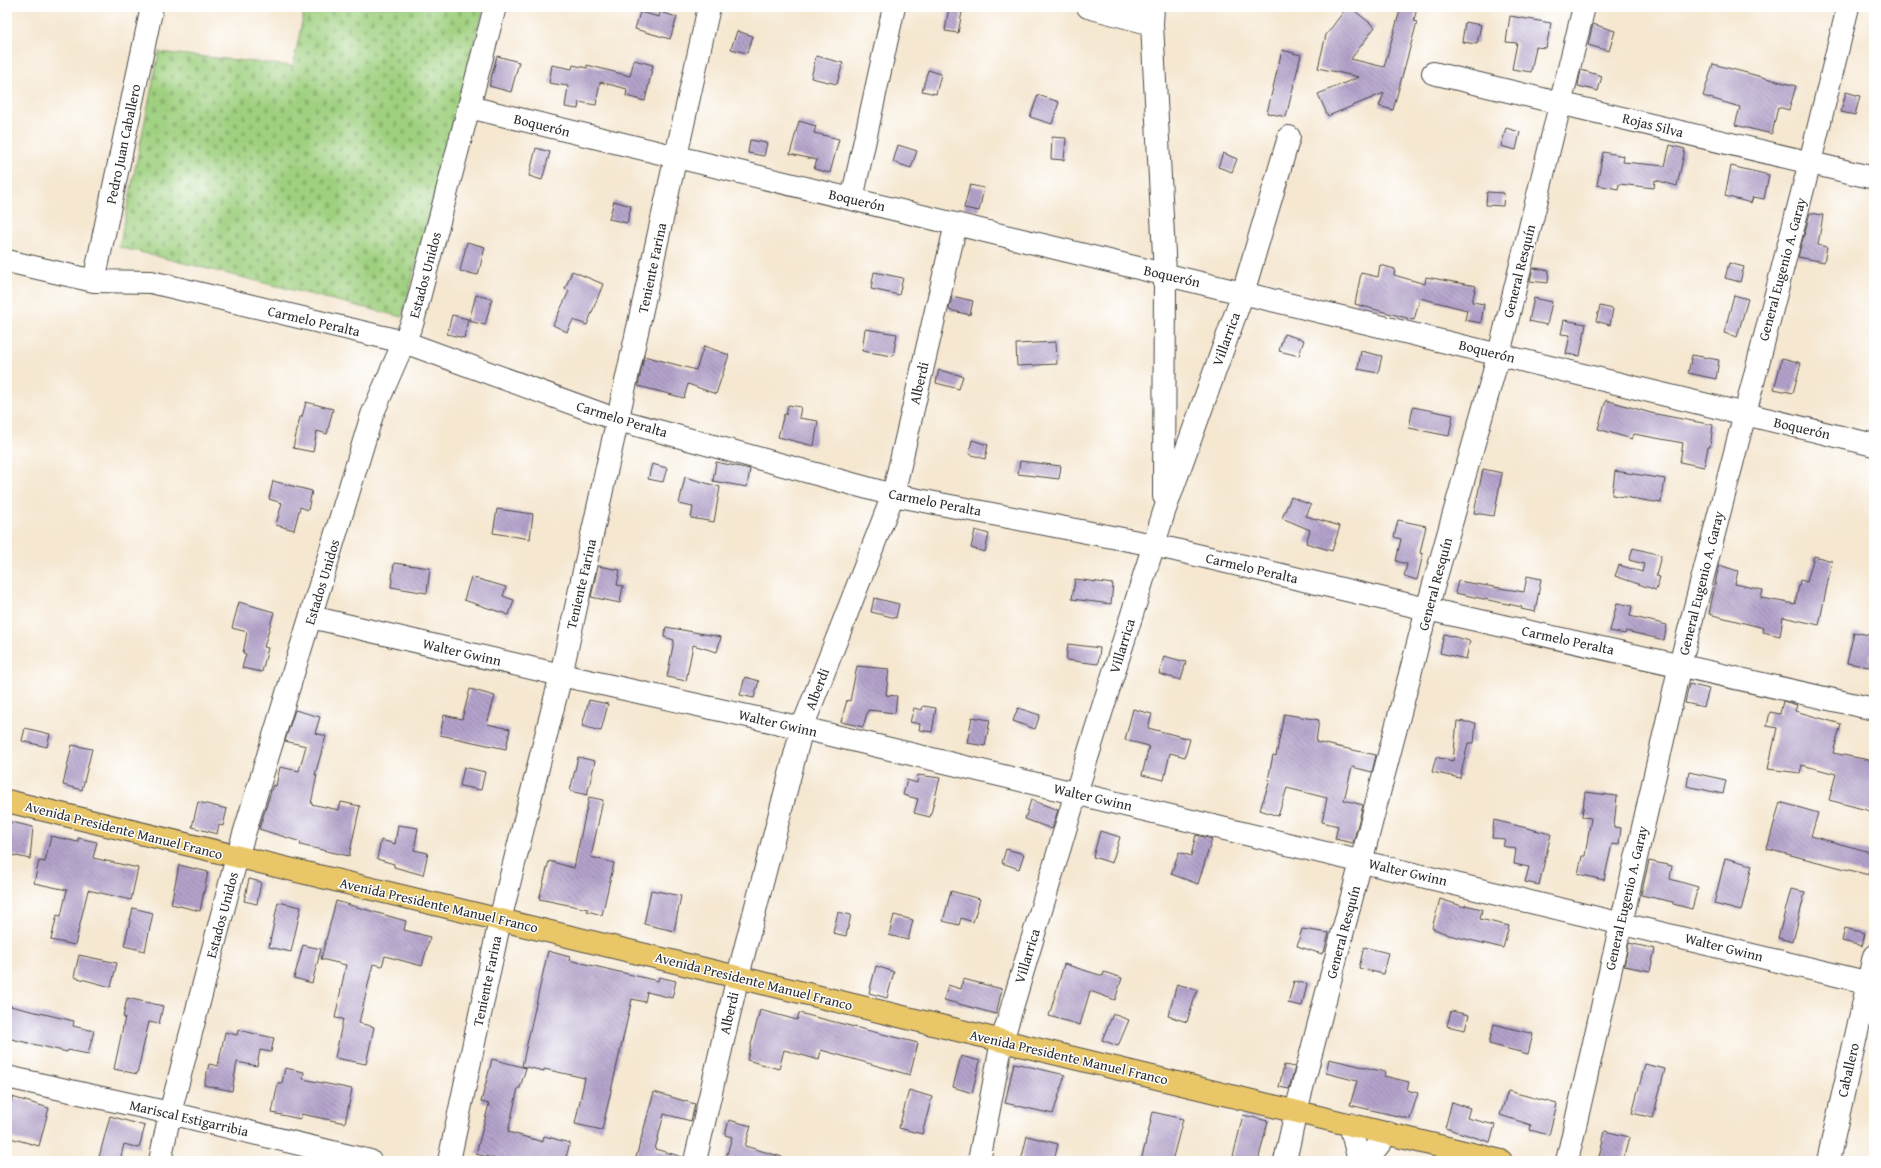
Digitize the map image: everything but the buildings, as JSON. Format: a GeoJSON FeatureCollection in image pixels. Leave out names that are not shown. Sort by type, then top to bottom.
{"type":"FeatureCollection","features":[{"type":"Feature","properties":{"kind":"main road","name":"Avenida Presidente Manuel Franco"},"geometry":{"type":"LineString","coordinates":[[7,801],[1501,1161]]}},
{"type":"Feature","properties":{"kind":"street","name":"Pedro Juan Caballero"},"geometry":{"type":"LineString","coordinates":[[94,281],[152,7]]}},
{"type":"Feature","properties":{"kind":"street","name":"Estados Unidos"},"geometry":{"type":"LineString","coordinates":[[160,1161],[170,1113],[238,857],[372,415],[413,321],[496,7]]}},
{"type":"Feature","properties":{"kind":"street","name":"Teniente Farina"},"geometry":{"type":"LineString","coordinates":[[449,1161],[500,920],[560,675],[709,7]]}},
{"type":"Feature","properties":{"kind":"street"},"geometry":{"type":"LineString","coordinates":[[852,200],[894,7]]}},
{"type":"Feature","properties":{"kind":"street"},"geometry":{"type":"LineString","coordinates":[[1088,7],[1153,15],[1165,274],[1164,512]]}},
{"type":"Feature","properties":{"kind":"street","name":"General Resquín"},"geometry":{"type":"LineString","coordinates":[[1285,1161],[1296,1111],[1361,861],[1428,609],[1499,354],[1584,7]]}},
{"type":"Feature","properties":{"kind":"street","name":"General Eugenio A. Garay"},"geometry":{"type":"LineString","coordinates":[[1567,1161],[1680,665],[1810,162],[1848,7]]}},
{"type":"Feature","properties":{"kind":"street","name":"Rojas Silva"},"geometry":{"type":"LineString","coordinates":[[1433,73],[1874,178]]}},
{"type":"Feature","properties":{"kind":"street","name":"Boquerón"},"geometry":{"type":"LineString","coordinates":[[469,107],[1499,354],[1744,415],[1874,445]]}},
{"type":"Feature","properties":{"kind":"street","name":"Villarrica"},"geometry":{"type":"LineString","coordinates":[[979,1161],[1002,1041],[1076,793],[1164,512],[1243,293],[1288,137]]}},
{"type":"Feature","properties":{"kind":"street","name":"Alberdi"},"geometry":{"type":"LineString","coordinates":[[695,1161],[738,976],[802,728],[893,495],[956,224]]}},
{"type":"Feature","properties":{"kind":"street","name":"Carmelo Peralta"},"geometry":{"type":"LineString","coordinates":[[7,261],[94,281],[151,282],[404,342],[618,420],[893,495],[1154,545],[1428,609],[1874,709]]}},
{"type":"Feature","properties":{"kind":"street","name":"Walter Gwinn"},"geometry":{"type":"LineString","coordinates":[[311,617],[560,675],[802,728],[1621,922],[1871,983]]}},
{"type":"Feature","properties":{"kind":"street","name":"Caballero"},"geometry":{"type":"LineString","coordinates":[[1828,1161],[1871,983],[1874,956]]}},
{"type":"Feature","properties":{"kind":"street","name":"Mariscal Estigarribia"},"geometry":{"type":"LineString","coordinates":[[7,1077],[170,1113],[370,1161]]}},
{"type":"Feature","properties":{"kind":"street"},"geometry":{"type":"LineString","coordinates":[[1350,1124],[1360,1161]]}},
{"type":"Feature","properties":{"kind":"street"},"geometry":{"type":"LineString","coordinates":[[1366,1161],[1388,1133]]}},
{"type":"Feature","properties":{"kind":"green space"},"geometry":{"type":"Polygon","coordinates":[[[305,7],[484,7],[402,317],[119,247],[159,52],[293,66],[305,7]]]}}]}
